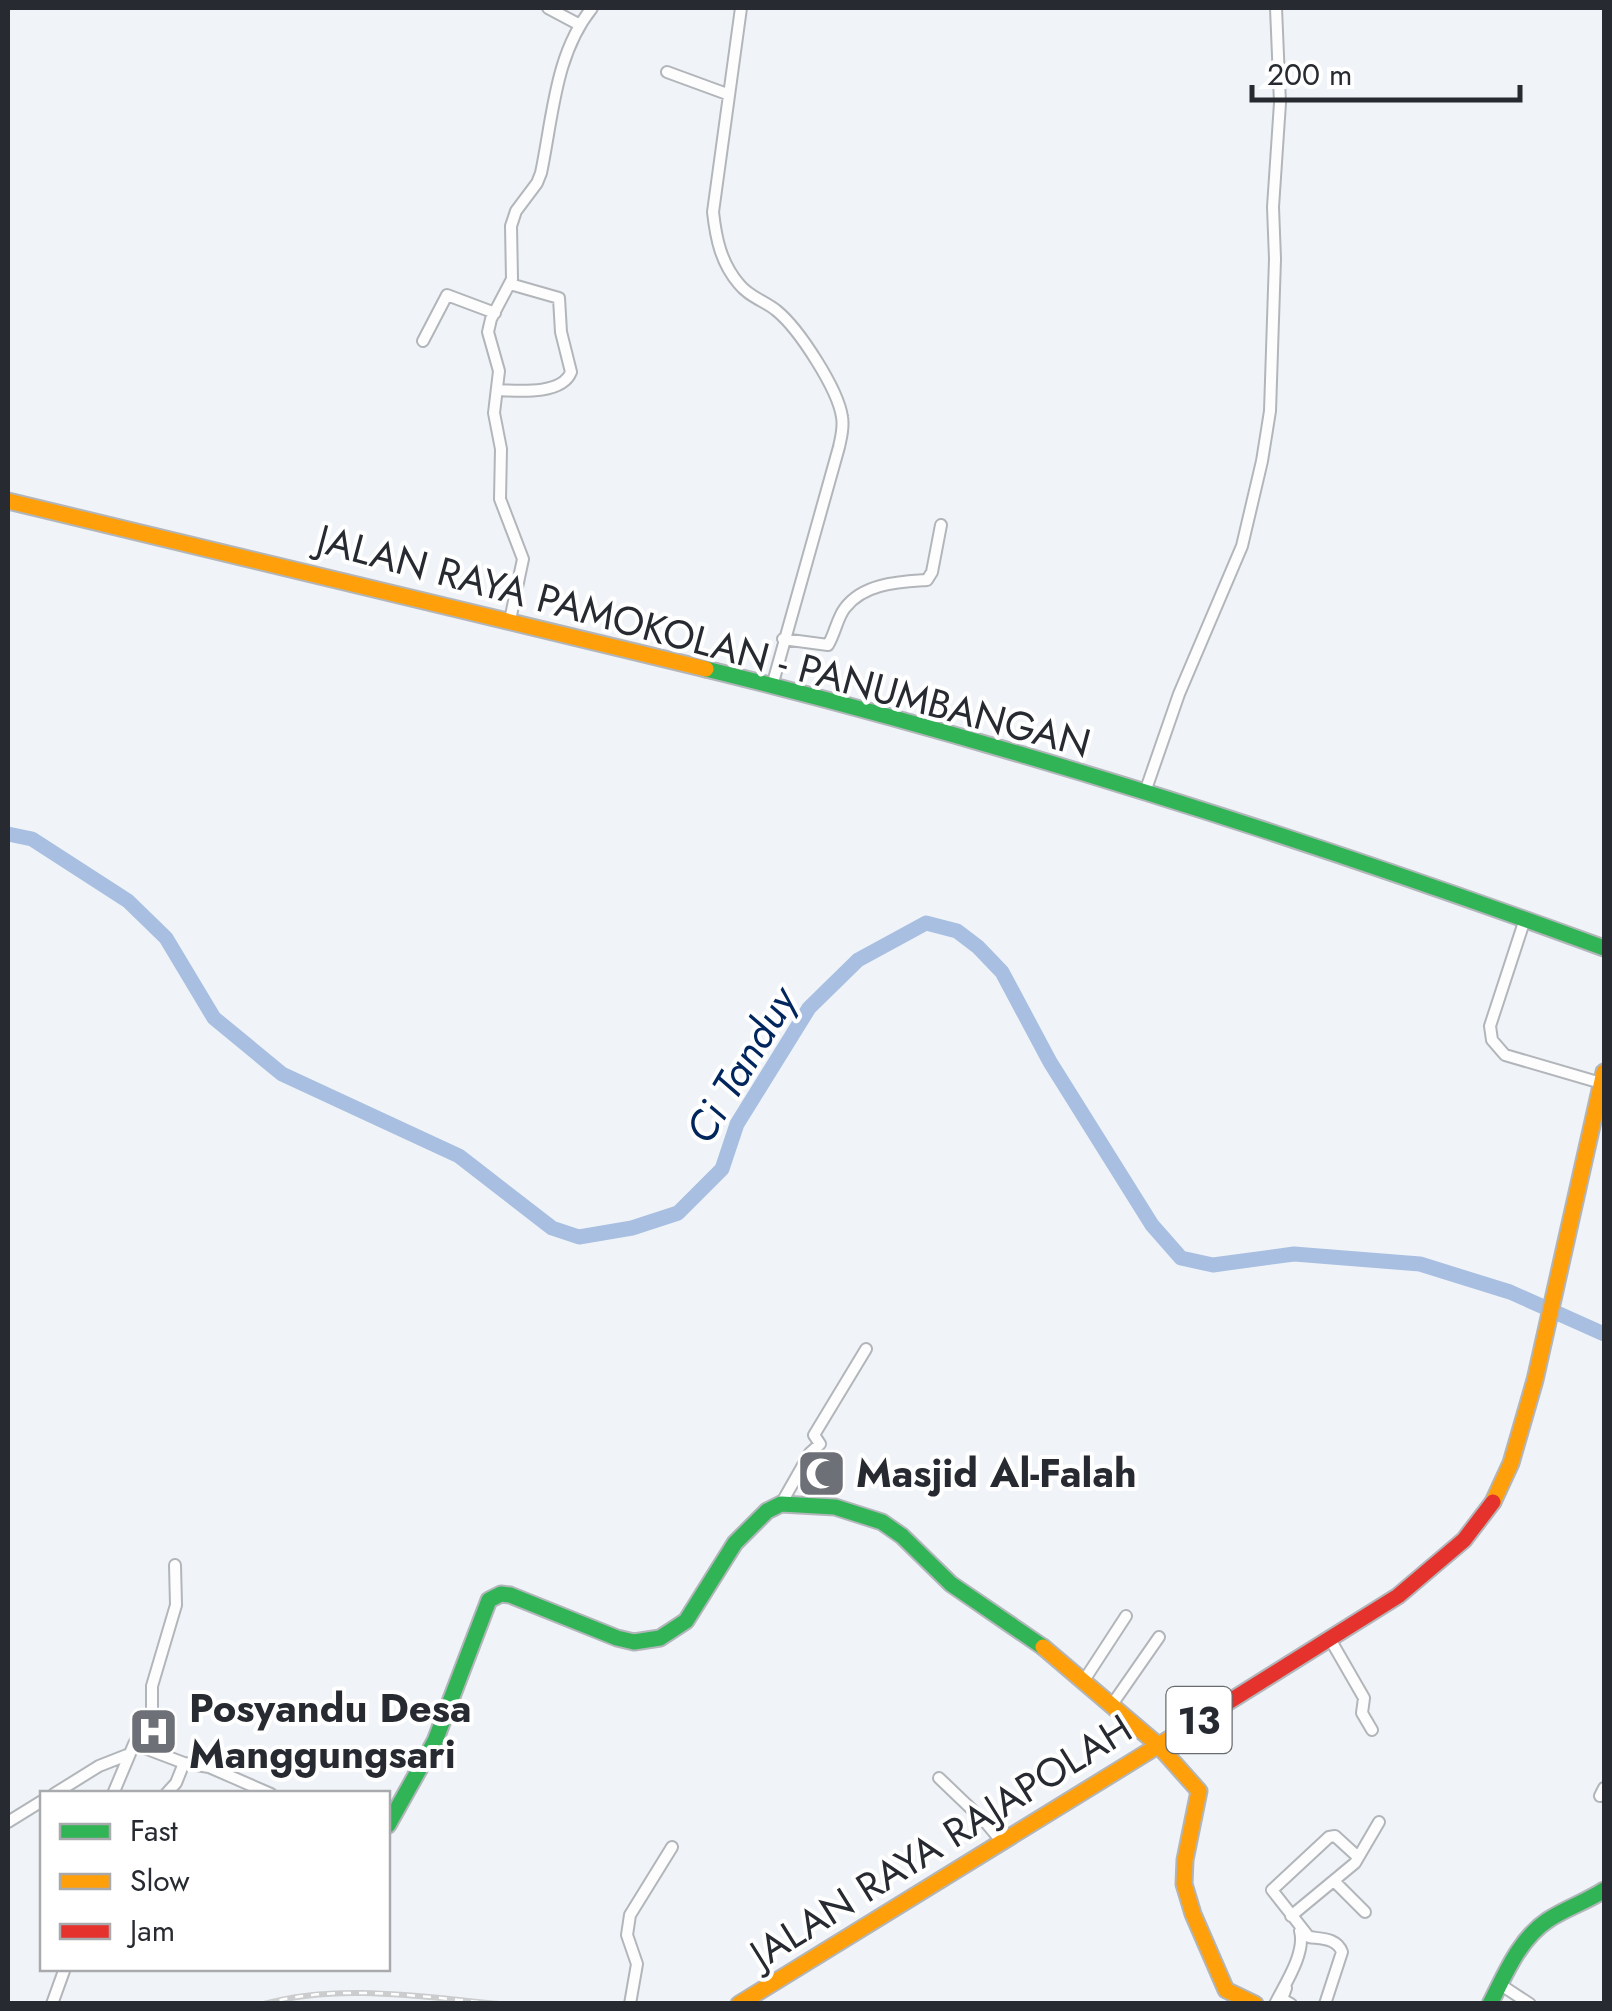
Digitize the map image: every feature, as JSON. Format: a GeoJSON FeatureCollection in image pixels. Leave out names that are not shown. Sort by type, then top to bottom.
{"type":"FeatureCollection","features":[{"type":"Feature","properties":{"kind":"main road","name":"JALAN RAYA PAMOKOLAN - PANUMBANGAN"},"geometry":{"type":"LineString","coordinates":[[8,501],[510,620],[1000,746],[1421,882],[1604,948]]}},
{"type":"Feature","properties":{"kind":"main road","name":"JALAN RAYA RAJAPOLAH"},"geometry":{"type":"LineString","coordinates":[[739,2004],[1330,1639],[1403,1592],[1466,1536],[1500,1491],[1517,1445],[1546,1338],[1603,1078]]}},
{"type":"Feature","properties":{"kind":"main road"},"geometry":{"type":"LineString","coordinates":[[390,1822],[436,1742],[489,1600],[494,1596],[510,1595],[618,1638],[634,1642],[660,1638],[686,1621],[735,1543],[767,1511],[781,1504],[835,1507],[882,1522],[902,1536],[951,1584],[1050,1652],[1158,1746],[1199,1791],[1184,1872],[1190,1904],[1226,1990],[1254,2004]]}},
{"type":"Feature","properties":{"kind":"main road"},"geometry":{"type":"LineString","coordinates":[[1490,2004],[1542,1924],[1586,1904],[1604,1890]]}},
{"type":"Feature","properties":{"kind":"street"},"geometry":{"type":"LineString","coordinates":[[548,8],[580,25]]}},
{"type":"Feature","properties":{"kind":"street"},"geometry":{"type":"LineString","coordinates":[[510,620],[523,559],[500,500],[501,449],[494,413],[499,371],[488,332],[510,284],[510,226],[516,211],[538,184],[568,48],[592,8]]}},
{"type":"Feature","properties":{"kind":"street"},"geometry":{"type":"LineString","coordinates":[[741,8],[714,212],[722,256],[740,286],[778,312],[794,329],[832,390],[843,420],[772,686]]}},
{"type":"Feature","properties":{"kind":"street"},"geometry":{"type":"LineString","coordinates":[[1145,792],[1180,694],[1242,546],[1262,461],[1270,411],[1273,207],[1280,103],[1276,8]]}},
{"type":"Feature","properties":{"kind":"street"},"geometry":{"type":"LineString","coordinates":[[667,72],[727,94]]}},
{"type":"Feature","properties":{"kind":"street"},"geometry":{"type":"LineString","coordinates":[[497,390],[525,391],[561,385],[572,372],[561,332],[560,298],[510,284]]}},
{"type":"Feature","properties":{"kind":"street"},"geometry":{"type":"LineString","coordinates":[[423,341],[448,295],[494,313]]}},
{"type":"Feature","properties":{"kind":"street"},"geometry":{"type":"LineString","coordinates":[[783,639],[828,645],[849,604],[891,582],[926,580],[932,572],[941,525]]}},
{"type":"Feature","properties":{"kind":"street"},"geometry":{"type":"LineString","coordinates":[[1525,919],[1490,1026],[1492,1040],[1506,1055],[1603,1078]]}},
{"type":"Feature","properties":{"kind":"street"},"geometry":{"type":"LineString","coordinates":[[781,1504],[810,1453],[820,1444],[814,1435],[866,1349]]}},
{"type":"Feature","properties":{"kind":"street"},"geometry":{"type":"LineString","coordinates":[[114,1791],[127,1755],[152,1713],[152,1686],[176,1602],[176,1565]]}},
{"type":"Feature","properties":{"kind":"street"},"geometry":{"type":"LineString","coordinates":[[1082,1682],[1126,1616]]}},
{"type":"Feature","properties":{"kind":"street"},"geometry":{"type":"LineString","coordinates":[[1111,1706],[1160,1637]]}},
{"type":"Feature","properties":{"kind":"street"},"geometry":{"type":"LineString","coordinates":[[1330,1639],[1364,1698],[1362,1713],[1372,1730]]}},
{"type":"Feature","properties":{"kind":"street"},"geometry":{"type":"LineString","coordinates":[[134,1744],[184,1763],[209,1767],[264,1791]]}},
{"type":"Feature","properties":{"kind":"street"},"geometry":{"type":"LineString","coordinates":[[59,1791],[99,1766],[127,1755]]}},
{"type":"Feature","properties":{"kind":"street"},"geometry":{"type":"LineString","coordinates":[[168,1791],[184,1763]]}},
{"type":"Feature","properties":{"kind":"street"},"geometry":{"type":"LineString","coordinates":[[939,1778],[1002,1842]]}},
{"type":"Feature","properties":{"kind":"street"},"geometry":{"type":"LineString","coordinates":[[8,1822],[40,1801]]}},
{"type":"Feature","properties":{"kind":"street"},"geometry":{"type":"LineString","coordinates":[[1291,1916],[1358,1857],[1379,1822]]}},
{"type":"Feature","properties":{"kind":"street"},"geometry":{"type":"LineString","coordinates":[[1324,2004],[1342,1952],[1332,1940],[1309,1937],[1273,1895],[1272,1888],[1335,1836],[1358,1857]]}},
{"type":"Feature","properties":{"kind":"street"},"geometry":{"type":"LineString","coordinates":[[630,2004],[637,1964],[626,1935],[630,1915],[672,1847]]}},
{"type":"Feature","properties":{"kind":"street"},"geometry":{"type":"LineString","coordinates":[[1334,1882],[1365,1912]]}},
{"type":"Feature","properties":{"kind":"street"},"geometry":{"type":"LineString","coordinates":[[1266,1889],[1291,1916],[1303,1938],[1281,2002]]}},
{"type":"Feature","properties":{"kind":"street"},"geometry":{"type":"LineString","coordinates":[[1281,2002],[1309,1937]]}},
{"type":"Feature","properties":{"kind":"street"},"geometry":{"type":"LineString","coordinates":[[52,2004],[64,1971]]}},
{"type":"Feature","properties":{"kind":"street"},"geometry":{"type":"LineString","coordinates":[[1501,1984],[1530,2004]]}},
{"type":"Feature","properties":{"kind":"waterway","name":"Ci Tanduy"},"geometry":{"type":"LineString","coordinates":[[8,834],[32,839],[128,901],[166,938],[214,1018],[282,1074],[459,1156],[552,1228],[579,1237],[632,1228],[678,1213],[722,1169],[737,1124],[809,1008],[858,960],[926,923],[957,931],[1002,972],[1050,1062],[1152,1225],[1181,1258],[1213,1265],[1294,1254],[1420,1264],[1510,1292],[1604,1334]]}},
{"type":"Feature","properties":{"kind":"railway"},"geometry":{"type":"LineString","coordinates":[[264,2004],[351,1993],[500,2004]]}},
{"type":"Feature","properties":{"kind":"traffic: fast"},"geometry":{"type":"LineString","coordinates":[[706,669],[934,729],[1159,796],[1382,869],[1604,948]]}},
{"type":"Feature","properties":{"kind":"traffic: fast"},"geometry":{"type":"LineString","coordinates":[[390,1821],[435,1741],[489,1600],[501,1594],[510,1595],[634,1642],[660,1638],[686,1621],[735,1543],[767,1511],[781,1504],[835,1507],[882,1522],[951,1584],[1043,1647]]}},
{"type":"Feature","properties":{"kind":"traffic: fast"},"geometry":{"type":"LineString","coordinates":[[1490,2004],[1529,1937],[1555,1916],[1604,1890]]}},
{"type":"Feature","properties":{"kind":"traffic: slow"},"geometry":{"type":"LineString","coordinates":[[8,501],[706,669]]}},
{"type":"Feature","properties":{"kind":"traffic: slow"},"geometry":{"type":"LineString","coordinates":[[1493,1502],[1511,1463],[1535,1380],[1604,1072]]}},
{"type":"Feature","properties":{"kind":"traffic: slow"},"geometry":{"type":"LineString","coordinates":[[1043,1647],[1158,1745],[1199,1791],[1184,1884],[1226,1990],[1255,2004]]}},
{"type":"Feature","properties":{"kind":"traffic: slow"},"geometry":{"type":"LineString","coordinates":[[739,2004],[1198,1721]]}},
{"type":"Feature","properties":{"kind":"traffic: jam"},"geometry":{"type":"LineString","coordinates":[[1198,1721],[1398,1596],[1464,1540],[1493,1502]]}},
{"type":"Feature","properties":{"kind":"place","name":"Masjid Al-Falah"},"geometry":{"type":"Point","coordinates":[821,1473]}},
{"type":"Feature","properties":{"kind":"place","name":"Posyandu Desa Manggungsari"},"geometry":{"type":"Point","coordinates":[154,1731]}}]}
